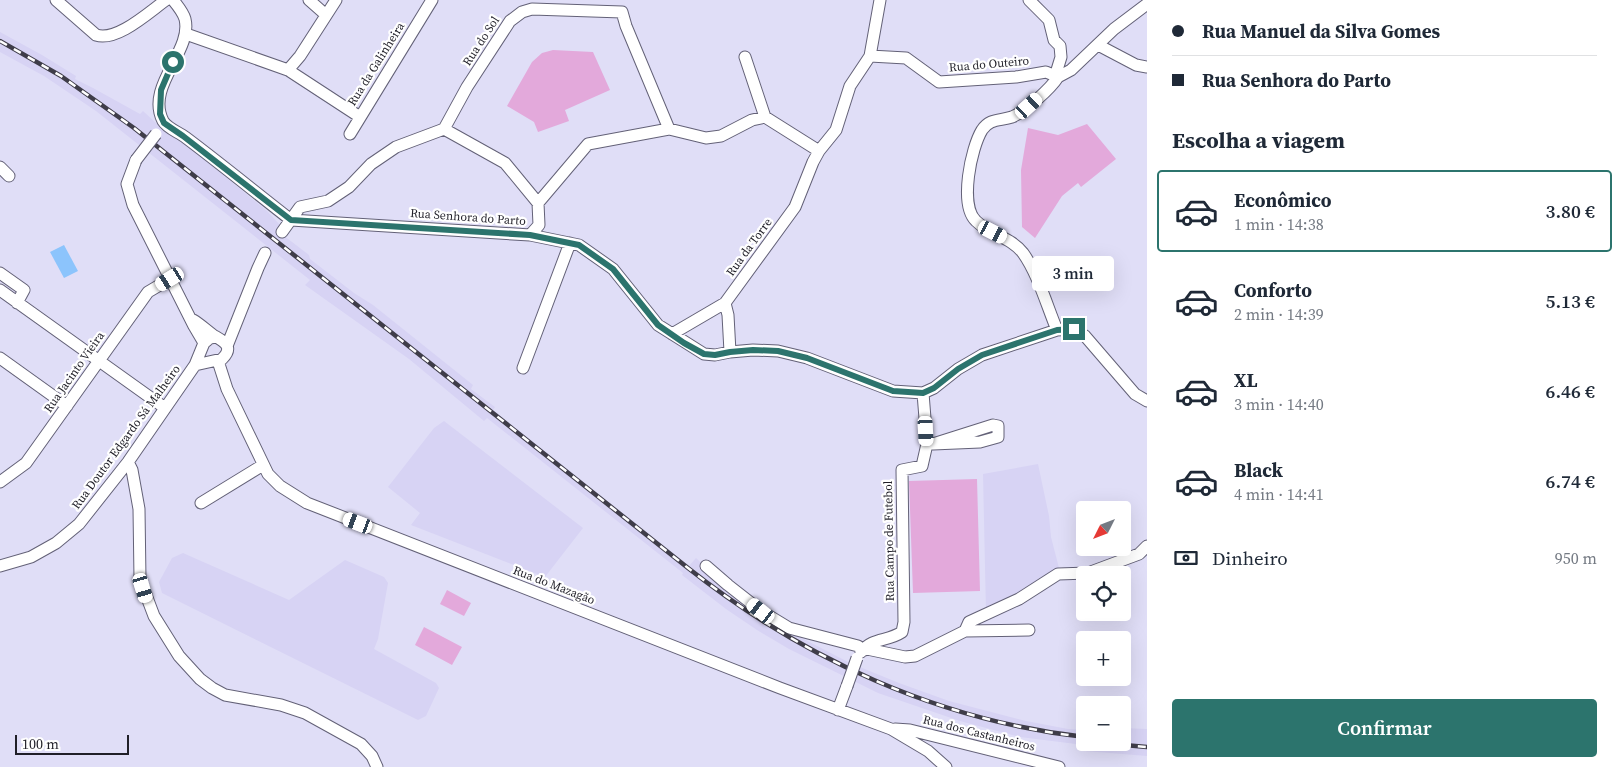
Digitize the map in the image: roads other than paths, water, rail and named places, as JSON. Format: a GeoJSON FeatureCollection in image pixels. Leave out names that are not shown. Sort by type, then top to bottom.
{"type":"FeatureCollection","features":[{"type":"Feature","properties":{"kind":"street"},"geometry":{"type":"LineString","coordinates":[[56,0],[96,35],[103,37],[122,31],[166,0]]}},
{"type":"Feature","properties":{"kind":"street"},"geometry":{"type":"LineString","coordinates":[[173,0],[180,8],[185,20],[186,34],[161,90],[160,108],[164,123],[291,220]]}},
{"type":"Feature","properties":{"kind":"street"},"geometry":{"type":"LineString","coordinates":[[309,0],[326,15]]}},
{"type":"Feature","properties":{"kind":"street"},"geometry":{"type":"LineString","coordinates":[[288,70],[300,56],[336,0]]}},
{"type":"Feature","properties":{"kind":"street","name":"Rua da Galinheira"},"geometry":{"type":"LineString","coordinates":[[350,134],[432,0]]}},
{"type":"Feature","properties":{"kind":"street"},"geometry":{"type":"LineString","coordinates":[[624,0],[622,12],[626,26],[669,129]]}},
{"type":"Feature","properties":{"kind":"street"},"geometry":{"type":"LineString","coordinates":[[870,56],[880,0]]}},
{"type":"Feature","properties":{"kind":"street"},"geometry":{"type":"LineString","coordinates":[[1030,0],[1049,20],[1054,40],[1060,46],[1061,57],[1057,70],[1058,77]]}},
{"type":"Feature","properties":{"kind":"street"},"geometry":{"type":"LineString","coordinates":[[1057,330],[1029,264],[1022,253],[1014,243],[975,220],[971,211],[968,194],[967,177],[971,158],[982,130],[988,123],[997,119],[1013,117],[1029,106],[1058,77],[1071,70],[1114,29],[1147,4]]}},
{"type":"Feature","properties":{"kind":"street","name":"Rua do Sol"},"geometry":{"type":"LineString","coordinates":[[444,129],[510,21],[522,12],[532,9],[622,12]]}},
{"type":"Feature","properties":{"kind":"street","name":"Rua da Galinheira"},"geometry":{"type":"LineString","coordinates":[[186,34],[288,70],[360,117]]}},
{"type":"Feature","properties":{"kind":"street"},"geometry":{"type":"LineString","coordinates":[[1098,45],[1136,65],[1147,67]]}},
{"type":"Feature","properties":{"kind":"street","name":"Rua do Outeiro"},"geometry":{"type":"LineString","coordinates":[[870,56],[906,58],[939,82],[1016,77],[1046,72],[1058,77]]}},
{"type":"Feature","properties":{"kind":"street","name":"Rua da Torre"},"geometry":{"type":"LineString","coordinates":[[672,334],[725,302],[795,207],[819,151],[836,130],[850,86],[870,56]]}},
{"type":"Feature","properties":{"kind":"street"},"geometry":{"type":"LineString","coordinates":[[745,57],[766,117],[819,151]]}},
{"type":"Feature","properties":{"kind":"street"},"geometry":{"type":"LineString","coordinates":[[538,203],[588,144],[669,129],[706,138],[721,136],[752,120],[766,117]]}},
{"type":"Feature","properties":{"kind":"street"},"geometry":{"type":"LineString","coordinates":[[164,123],[136,160],[127,184],[133,205],[191,319],[204,346],[206,356],[215,361],[224,357],[265,253]]}},
{"type":"Feature","properties":{"kind":"street"},"geometry":{"type":"LineString","coordinates":[[282,232],[300,207],[328,201],[349,187],[371,164],[396,146],[444,129],[506,163],[538,203],[540,225]]}},
{"type":"Feature","properties":{"kind":"street"},"geometry":{"type":"LineString","coordinates":[[0,167],[9,176]]}},
{"type":"Feature","properties":{"kind":"street","name":"Rua Senhora do Parto"},"geometry":{"type":"LineString","coordinates":[[291,220],[530,235],[579,245],[613,269],[658,325],[704,354],[715,355],[753,350],[778,351],[807,358],[893,391],[923,393]]}},
{"type":"Feature","properties":{"kind":"street"},"geometry":{"type":"LineString","coordinates":[[530,235],[540,225]]}},
{"type":"Feature","properties":{"kind":"street"},"geometry":{"type":"LineString","coordinates":[[523,368],[567,242],[540,225]]}},
{"type":"Feature","properties":{"kind":"street"},"geometry":{"type":"LineString","coordinates":[[0,273],[24,290],[17,302]]}},
{"type":"Feature","properties":{"kind":"street","name":"Rua Jacinto Vieira"},"geometry":{"type":"LineString","coordinates":[[0,482],[26,463],[148,292],[170,279]]}},
{"type":"Feature","properties":{"kind":"street"},"geometry":{"type":"LineString","coordinates":[[0,290],[165,408]]}},
{"type":"Feature","properties":{"kind":"street"},"geometry":{"type":"LineString","coordinates":[[725,302],[728,315],[730,352]]}},
{"type":"Feature","properties":{"kind":"street"},"geometry":{"type":"LineString","coordinates":[[191,319],[216,337],[222,339],[227,346]]}},
{"type":"Feature","properties":{"kind":"street"},"geometry":{"type":"LineString","coordinates":[[923,393],[934,388],[958,369],[982,355],[1057,330],[1074,329],[1085,336],[1136,394],[1147,401]]}},
{"type":"Feature","properties":{"kind":"street"},"geometry":{"type":"LineString","coordinates":[[204,346],[210,338],[216,337]]}},
{"type":"Feature","properties":{"kind":"street","name":"Rua Doutor Edgardo Sá Malheiro"},"geometry":{"type":"LineString","coordinates":[[0,566],[31,557],[56,543],[79,524],[128,462],[195,365],[204,346]]}},
{"type":"Feature","properties":{"kind":"street"},"geometry":{"type":"LineString","coordinates":[[0,358],[67,406]]}},
{"type":"Feature","properties":{"kind":"street","name":"Rua Doutor Edgardo Sá Malheiro"},"geometry":{"type":"LineString","coordinates":[[195,365],[215,361]]}},
{"type":"Feature","properties":{"kind":"street","name":"Rua do Mazagão"},"geometry":{"type":"LineString","coordinates":[[215,361],[268,474],[280,486],[307,503],[891,729],[928,751],[946,767]]}},
{"type":"Feature","properties":{"kind":"street","name":"Rua Campo de Futebol"},"geometry":{"type":"LineString","coordinates":[[860,654],[868,644],[876,640],[893,637],[902,632],[904,622],[902,470],[922,466],[930,444],[923,393]]}},
{"type":"Feature","properties":{"kind":"street"},"geometry":{"type":"LineString","coordinates":[[993,425],[998,426],[999,430],[998,437],[980,442],[930,444],[993,425]]}},
{"type":"Feature","properties":{"kind":"street"},"geometry":{"type":"LineString","coordinates":[[128,462],[132,470],[140,509],[140,579],[154,616],[179,656],[200,680],[225,695],[281,705],[305,713],[361,744],[372,756],[377,767]]}},
{"type":"Feature","properties":{"kind":"street"},"geometry":{"type":"LineString","coordinates":[[201,503],[263,465]]}},
{"type":"Feature","properties":{"kind":"street"},"geometry":{"type":"LineString","coordinates":[[965,631],[969,622],[1019,599],[1058,574],[1088,573],[1139,554],[1147,546]]}},
{"type":"Feature","properties":{"kind":"street"},"geometry":{"type":"LineString","coordinates":[[706,566],[761,611],[789,628],[858,646],[860,654]]}},
{"type":"Feature","properties":{"kind":"street"},"geometry":{"type":"LineString","coordinates":[[838,710],[860,654],[867,649],[905,658],[915,656],[965,631],[1029,630]]}},
{"type":"Feature","properties":{"kind":"street","name":"Rua dos Castanheiros"},"geometry":{"type":"LineString","coordinates":[[891,729],[910,730],[1060,767]]}},
{"type":"Feature","properties":{"kind":"water"},"geometry":{"type":"Polygon","coordinates":[[[64,245],[78,271],[64,278],[50,252],[64,245]]]}},
{"type":"Feature","properties":{"kind":"railway"},"geometry":{"type":"LineString","coordinates":[[0,41],[61,76],[134,128],[688,568],[778,630],[825,657],[925,700],[977,716],[1031,729],[1076,736]]}},
{"type":"Feature","properties":{"kind":"railway"},"geometry":{"type":"LineString","coordinates":[[1131,746],[1147,747]]}}]}
